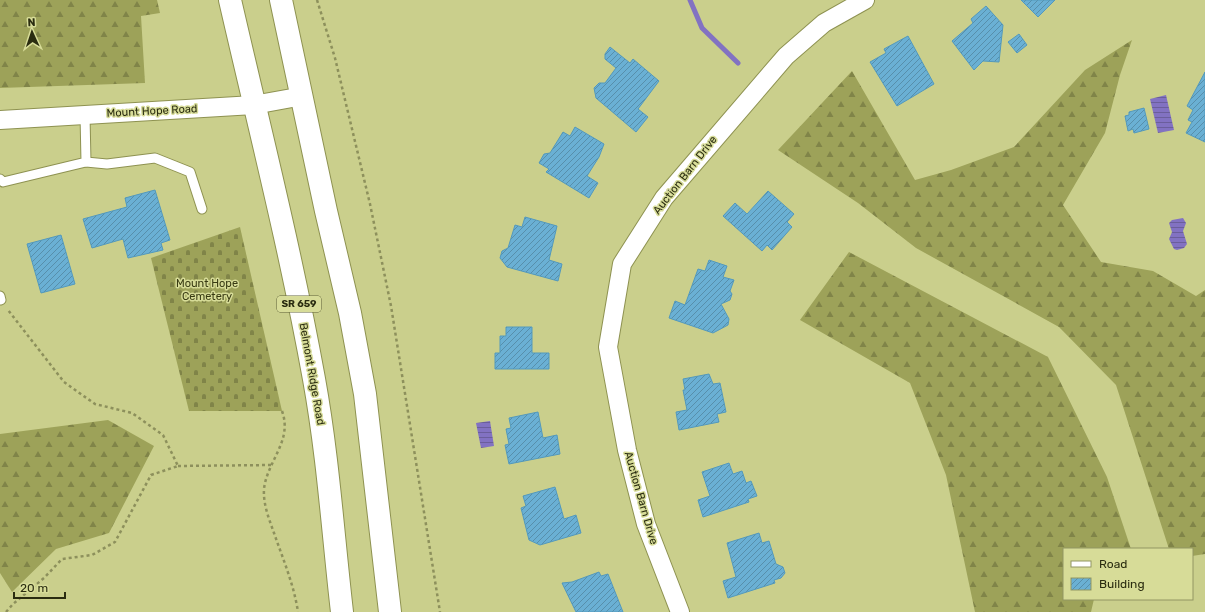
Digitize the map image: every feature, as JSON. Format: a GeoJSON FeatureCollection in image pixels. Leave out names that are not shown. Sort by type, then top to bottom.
{"type":"FeatureCollection","features":[{"type":"Feature","properties":{"kind":"main road","name":"Belmont Ridge Road"},"geometry":{"type":"LineString","coordinates":[[230,0],[304,328],[314,380],[325,443],[342,612]]}},
{"type":"Feature","properties":{"kind":"main road"},"geometry":{"type":"LineString","coordinates":[[281,0],[303,96],[326,211],[350,313],[365,394],[390,612]]}},
{"type":"Feature","properties":{"kind":"street","name":"Auction Barn Drive"},"geometry":{"type":"LineString","coordinates":[[680,612],[646,524],[627,450],[608,347],[622,264],[664,198],[786,56],[824,23],[865,0]]}},
{"type":"Feature","properties":{"kind":"street","name":"Mount Hope Road"},"geometry":{"type":"LineString","coordinates":[[0,120],[254,105],[303,96]]}},
{"type":"Feature","properties":{"kind":"lane"},"geometry":{"type":"LineString","coordinates":[[85,115],[86,162]]}},
{"type":"Feature","properties":{"kind":"lane"},"geometry":{"type":"LineString","coordinates":[[0,179],[3,182],[86,162],[107,164],[155,158],[190,172],[202,209]]}},
{"type":"Feature","properties":{"kind":"path"},"geometry":{"type":"LineString","coordinates":[[317,0],[335,58],[370,204],[386,284],[440,612]]}},
{"type":"Feature","properties":{"kind":"path"},"geometry":{"type":"LineString","coordinates":[[0,300],[64,382],[95,404],[132,413],[163,435],[178,466]]}},
{"type":"Feature","properties":{"kind":"path"},"geometry":{"type":"LineString","coordinates":[[282,411],[285,432],[282,445],[272,465],[264,489],[266,509],[295,595],[298,612]]}},
{"type":"Feature","properties":{"kind":"path"},"geometry":{"type":"LineString","coordinates":[[6,612],[13,604],[44,578],[62,559],[92,555],[115,542],[151,475],[178,466],[272,465]]}},
{"type":"Feature","properties":{"kind":"green space"},"geometry":{"type":"Polygon","coordinates":[[[0,0],[157,0],[160,13],[141,16],[145,83],[0,88],[0,0]]]}},
{"type":"Feature","properties":{"kind":"green space"},"geometry":{"type":"Polygon","coordinates":[[[1132,40],[1120,75],[1105,133],[1063,205],[1101,262],[1153,271],[1196,296],[1205,290],[1205,554],[1193,556],[1193,548],[1169,548],[1116,385],[1059,327],[916,248],[858,203],[778,150],[852,71],[915,180],[951,170],[1014,147],[1085,70],[1132,40]]]}},
{"type":"Feature","properties":{"kind":"green space","name":"Mount Hope Cemetery"},"geometry":{"type":"Polygon","coordinates":[[[240,227],[282,411],[189,411],[151,258],[240,227]]]}},
{"type":"Feature","properties":{"kind":"green space"},"geometry":{"type":"Polygon","coordinates":[[[849,252],[1048,357],[1107,477],[1131,548],[1063,548],[1063,600],[1094,600],[1091,612],[975,612],[946,475],[910,383],[800,320],[849,252]]]}},
{"type":"Feature","properties":{"kind":"green space"},"geometry":{"type":"Polygon","coordinates":[[[108,420],[154,446],[109,533],[56,549],[12,592],[0,573],[0,434],[108,420]]]}},
{"type":"Feature","properties":{"kind":"shaded area"},"geometry":{"type":"Polygon","coordinates":[[[1166,95],[1174,130],[1158,133],[1150,99],[1166,95]]]}},
{"type":"Feature","properties":{"kind":"shaded area"},"geometry":{"type":"Polygon","coordinates":[[[1183,218],[1186,223],[1183,231],[1187,244],[1184,248],[1177,250],[1174,249],[1169,239],[1172,232],[1169,223],[1172,220],[1183,218]]]}},
{"type":"Feature","properties":{"kind":"shaded area"},"geometry":{"type":"Polygon","coordinates":[[[490,421],[494,446],[481,448],[476,423],[490,421]]]}},
{"type":"Feature","properties":{"kind":"building"},"geometry":{"type":"Polygon","coordinates":[[[1021,0],[1055,0],[1038,17],[1021,0]]]}},
{"type":"Feature","properties":{"kind":"building"},"geometry":{"type":"Polygon","coordinates":[[[986,6],[1003,25],[999,62],[983,61],[974,70],[952,41],[973,23],[971,19],[986,6]]]}},
{"type":"Feature","properties":{"kind":"building"},"geometry":{"type":"Polygon","coordinates":[[[1019,34],[1027,45],[1017,53],[1008,42],[1019,34]]]}},
{"type":"Feature","properties":{"kind":"building"},"geometry":{"type":"Polygon","coordinates":[[[908,36],[934,84],[897,106],[870,62],[886,53],[884,49],[908,36]]]}},
{"type":"Feature","properties":{"kind":"building"},"geometry":{"type":"Polygon","coordinates":[[[610,47],[630,63],[633,59],[659,81],[638,109],[648,117],[636,132],[596,98],[594,88],[599,83],[605,83],[616,68],[605,59],[605,54],[610,47]]]}},
{"type":"Feature","properties":{"kind":"building"},"geometry":{"type":"Polygon","coordinates":[[[1205,72],[1205,142],[1186,133],[1192,122],[1188,120],[1193,110],[1187,106],[1205,72]]]}},
{"type":"Feature","properties":{"kind":"building"},"geometry":{"type":"Polygon","coordinates":[[[1144,108],[1149,129],[1134,133],[1133,129],[1128,131],[1125,116],[1129,115],[1129,112],[1144,108]]]}},
{"type":"Feature","properties":{"kind":"building"},"geometry":{"type":"Polygon","coordinates":[[[575,127],[604,144],[599,157],[587,176],[598,183],[589,198],[546,172],[549,169],[539,163],[544,154],[550,153],[563,132],[570,136],[575,127]]]}},
{"type":"Feature","properties":{"kind":"building"},"geometry":{"type":"Polygon","coordinates":[[[155,190],[170,240],[161,243],[163,250],[128,258],[123,239],[92,248],[83,219],[127,207],[125,198],[155,190]]]}},
{"type":"Feature","properties":{"kind":"building"},"geometry":{"type":"Polygon","coordinates":[[[768,191],[794,214],[787,222],[792,227],[772,250],[767,245],[762,251],[723,216],[735,203],[747,214],[768,191]]]}},
{"type":"Feature","properties":{"kind":"building"},"geometry":{"type":"Polygon","coordinates":[[[525,217],[557,226],[549,260],[562,264],[558,281],[507,267],[500,258],[502,251],[508,248],[515,225],[522,227],[525,217]]]}},
{"type":"Feature","properties":{"kind":"building"},"geometry":{"type":"Polygon","coordinates":[[[61,235],[75,284],[41,293],[27,244],[61,235]]]}},
{"type":"Feature","properties":{"kind":"building"},"geometry":{"type":"Polygon","coordinates":[[[709,260],[727,266],[723,277],[734,280],[730,291],[732,294],[730,300],[721,304],[729,319],[728,325],[713,333],[669,318],[675,301],[685,305],[698,269],[705,271],[709,260]]]}},
{"type":"Feature","properties":{"kind":"building"},"geometry":{"type":"Polygon","coordinates":[[[506,327],[532,327],[532,353],[549,353],[549,369],[495,369],[495,353],[500,353],[500,336],[506,336],[506,327]]]}},
{"type":"Feature","properties":{"kind":"building"},"geometry":{"type":"Polygon","coordinates":[[[709,374],[713,384],[720,383],[726,412],[717,414],[719,422],[679,430],[676,412],[687,410],[683,390],[685,390],[683,379],[709,374]]]}},
{"type":"Feature","properties":{"kind":"building"},"geometry":{"type":"Polygon","coordinates":[[[538,412],[543,438],[557,435],[560,454],[509,464],[505,445],[509,444],[506,429],[511,428],[509,418],[538,412]]]}},
{"type":"Feature","properties":{"kind":"building"},"geometry":{"type":"Polygon","coordinates":[[[729,463],[733,474],[742,471],[746,483],[751,481],[757,496],[748,499],[749,502],[703,517],[698,500],[710,496],[702,472],[729,463]]]}},
{"type":"Feature","properties":{"kind":"building"},"geometry":{"type":"Polygon","coordinates":[[[555,487],[564,519],[576,515],[581,533],[540,545],[529,540],[521,508],[526,506],[523,496],[555,487]]]}},
{"type":"Feature","properties":{"kind":"building"},"geometry":{"type":"Polygon","coordinates":[[[759,533],[762,543],[769,541],[776,564],[783,567],[785,573],[781,578],[774,580],[775,583],[728,598],[723,581],[736,577],[727,543],[759,533]]]}},
{"type":"Feature","properties":{"kind":"building"},"geometry":{"type":"Polygon","coordinates":[[[599,572],[601,576],[608,574],[623,612],[576,612],[562,583],[572,582],[599,572]]]}},
{"type":"Feature","properties":{"kind":"waterway"},"geometry":{"type":"LineString","coordinates":[[690,0],[702,28],[738,63]]}}]}
